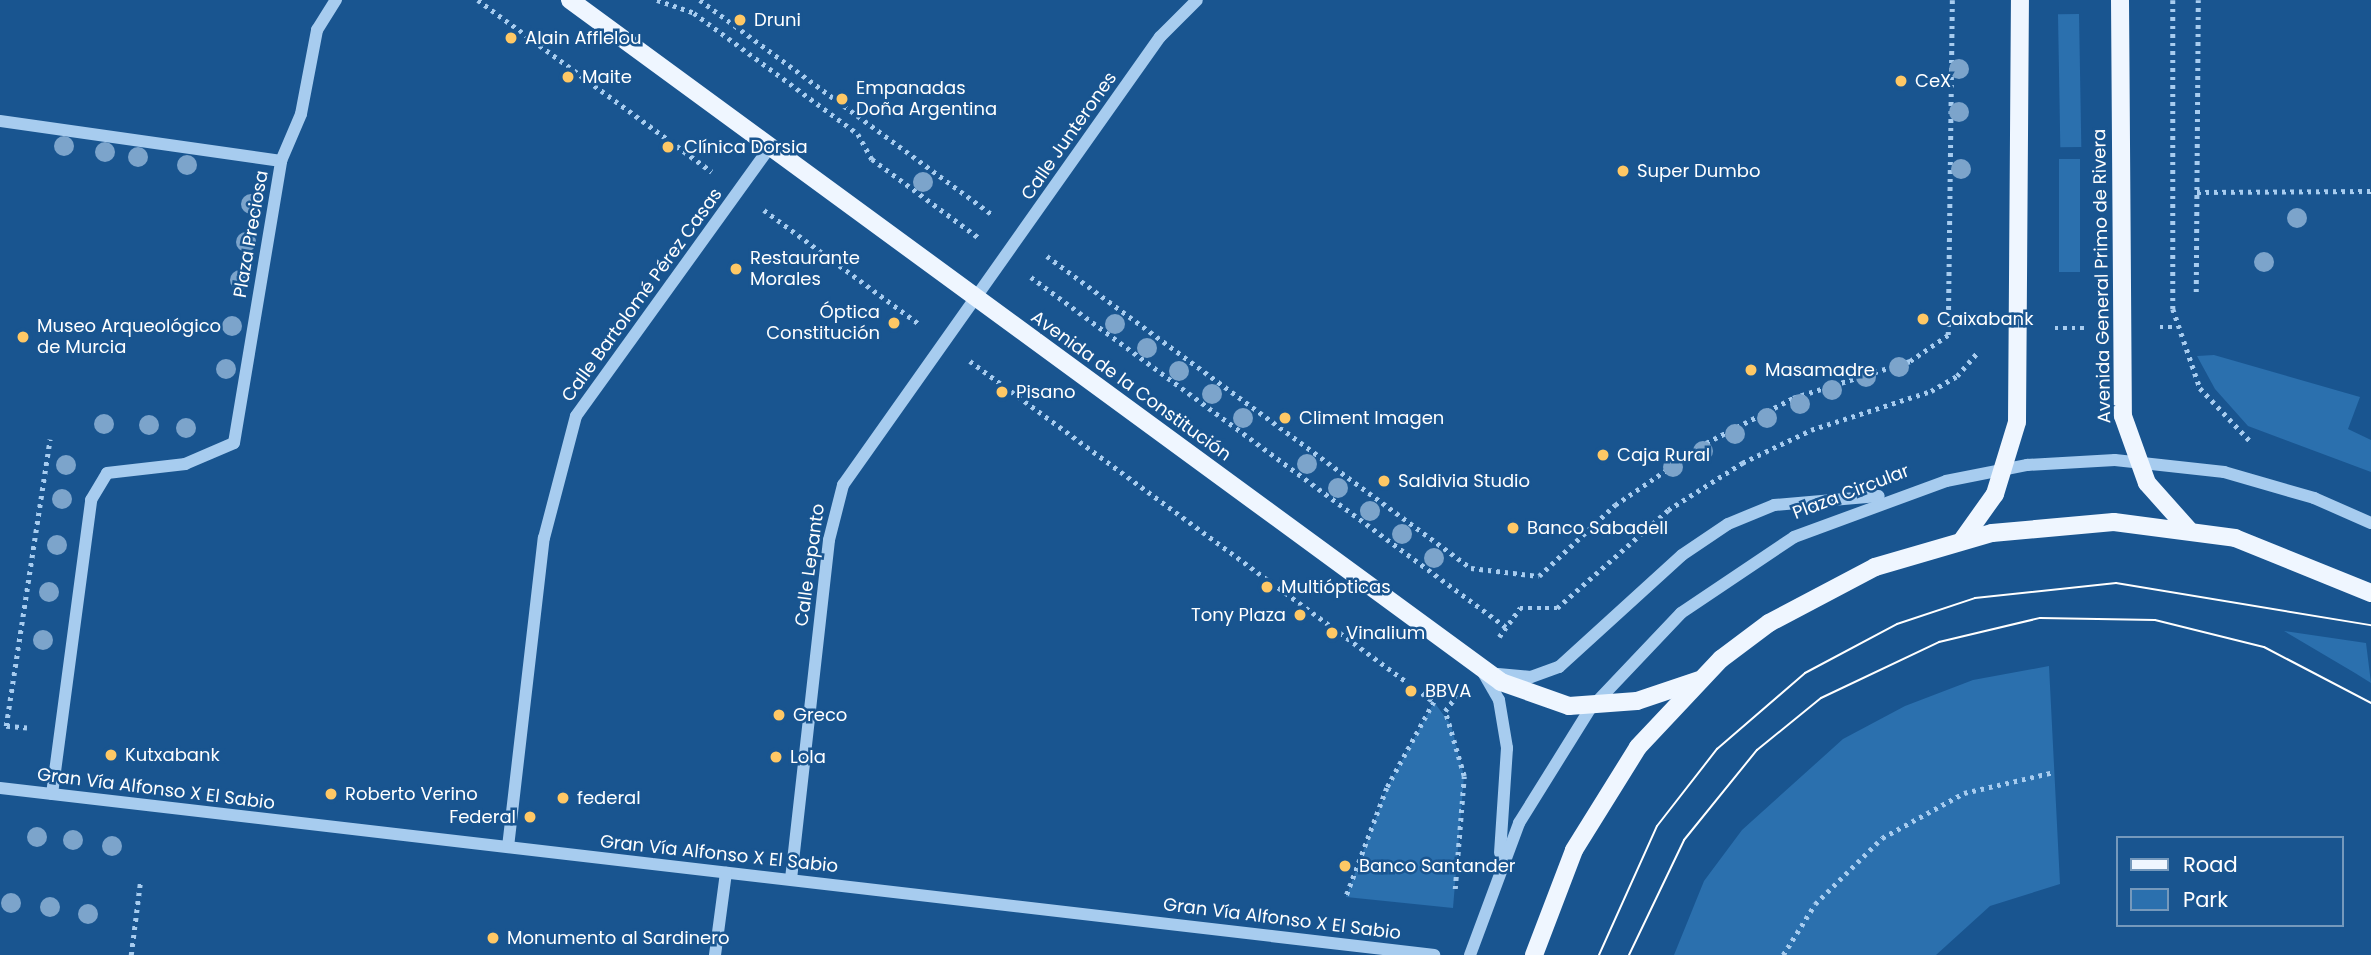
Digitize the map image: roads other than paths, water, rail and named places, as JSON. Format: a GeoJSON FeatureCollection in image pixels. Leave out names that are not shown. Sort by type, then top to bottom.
{"type":"FeatureCollection","features":[{"type":"Feature","properties":{"kind":"main road","name":"Avenida de la Constitución"},"geometry":{"type":"LineString","coordinates":[[570,0],[1478,667],[1544,702],[1592,705],[1658,696],[1699,680]]}},
{"type":"Feature","properties":{"kind":"main road"},"geometry":{"type":"LineString","coordinates":[[1963,540],[1986,512],[2004,469],[2020,392],[2020,0]]}},
{"type":"Feature","properties":{"kind":"main road","name":"Avenida General Primo de Rivera"},"geometry":{"type":"LineString","coordinates":[[2120,0],[2122,397],[2136,461],[2160,502],[2189,530]]}},
{"type":"Feature","properties":{"kind":"main road"},"geometry":{"type":"LineString","coordinates":[[1534,955],[1549,906],[1603,797],[1638,747],[1699,680],[1769,623],[1822,590],[1963,540],[2053,525],[2189,530],[2314,565],[2371,577]]}},
{"type":"Feature","properties":{"kind":"main road"},"geometry":{"type":"LineString","coordinates":[[2314,565],[2371,593]]}},
{"type":"Feature","properties":{"kind":"street","name":"Plaza Preciosa"},"geometry":{"type":"LineString","coordinates":[[52,794],[91,500],[107,472],[186,464],[234,443],[281,161],[301,114],[317,30],[337,0]]}},
{"type":"Feature","properties":{"kind":"street","name":"Calle Junterones"},"geometry":{"type":"LineString","coordinates":[[975,298],[1160,37],[1197,0]]}},
{"type":"Feature","properties":{"kind":"street"},"geometry":{"type":"LineString","coordinates":[[0,121],[281,161]]}},
{"type":"Feature","properties":{"kind":"street","name":"Calle Bartolomé Pérez Casas"},"geometry":{"type":"LineString","coordinates":[[508,847],[544,538],[576,416],[770,146]]}},
{"type":"Feature","properties":{"kind":"street","name":"Calle Lepanto"},"geometry":{"type":"LineString","coordinates":[[791,879],[836,500],[975,298]]}},
{"type":"Feature","properties":{"kind":"street","name":"Plaza Circular"},"geometry":{"type":"LineString","coordinates":[[1470,955],[1492,884],[1545,776],[1592,705],[1681,613],[1735,572],[1794,537],[1893,496],[2004,469],[2136,461],[2237,475],[2371,523]]}},
{"type":"Feature","properties":{"kind":"street"},"geometry":{"type":"LineString","coordinates":[[1478,667],[1519,678],[1559,667],[1682,555],[1751,514],[1774,505],[1893,496]]}},
{"type":"Feature","properties":{"kind":"street"},"geometry":{"type":"LineString","coordinates":[[1478,667],[1499,700],[1507,748],[1506,817],[1492,884]]}},
{"type":"Feature","properties":{"kind":"street","name":"Gran Vía Alfonso X El Sabio"},"geometry":{"type":"LineString","coordinates":[[0,788],[1434,955]]}},
{"type":"Feature","properties":{"kind":"street"},"geometry":{"type":"LineString","coordinates":[[715,955],[726,873]]}},
{"type":"Feature","properties":{"kind":"tram line"},"geometry":{"type":"LineString","coordinates":[[1599,955],[1657,826],[1717,749],[1805,673],[1897,624],[1975,598],[2116,583],[2371,625]]}},
{"type":"Feature","properties":{"kind":"tram line"},"geometry":{"type":"LineString","coordinates":[[1629,955],[1684,840],[1757,750],[1821,698],[1939,642],[2040,618],[2155,620],[2264,647],[2371,703]]}},
{"type":"Feature","properties":{"kind":"place","name":"Druni"},"geometry":{"type":"Point","coordinates":[740,20]}},
{"type":"Feature","properties":{"kind":"place","name":"Alain Afflelou"},"geometry":{"type":"Point","coordinates":[511,38]}},
{"type":"Feature","properties":{"kind":"place","name":"Maite"},"geometry":{"type":"Point","coordinates":[568,77]}},
{"type":"Feature","properties":{"kind":"place","name":"CeX"},"geometry":{"type":"Point","coordinates":[1901,81]}},
{"type":"Feature","properties":{"kind":"place","name":"Empanadas Doña Argentina"},"geometry":{"type":"Point","coordinates":[842,99]}},
{"type":"Feature","properties":{"kind":"place","name":"Clínica Dorsia"},"geometry":{"type":"Point","coordinates":[668,147]}},
{"type":"Feature","properties":{"kind":"place","name":"Super Dumbo"},"geometry":{"type":"Point","coordinates":[1623,171]}},
{"type":"Feature","properties":{"kind":"place","name":"Restaurante Morales"},"geometry":{"type":"Point","coordinates":[736,269]}},
{"type":"Feature","properties":{"kind":"place","name":"Caixabank"},"geometry":{"type":"Point","coordinates":[1923,319]}},
{"type":"Feature","properties":{"kind":"place","name":"Óptica Constitución"},"geometry":{"type":"Point","coordinates":[894,323]}},
{"type":"Feature","properties":{"kind":"place","name":"Museo Arqueológico de Murcia"},"geometry":{"type":"Point","coordinates":[23,337]}},
{"type":"Feature","properties":{"kind":"place","name":"Masamadre"},"geometry":{"type":"Point","coordinates":[1751,370]}},
{"type":"Feature","properties":{"kind":"place","name":"Pisano"},"geometry":{"type":"Point","coordinates":[1002,392]}},
{"type":"Feature","properties":{"kind":"place","name":"Climent Imagen"},"geometry":{"type":"Point","coordinates":[1285,418]}},
{"type":"Feature","properties":{"kind":"place","name":"Caja Rural"},"geometry":{"type":"Point","coordinates":[1603,455]}},
{"type":"Feature","properties":{"kind":"place","name":"Saldivia Studio"},"geometry":{"type":"Point","coordinates":[1384,481]}},
{"type":"Feature","properties":{"kind":"place","name":"Banco Sabadell"},"geometry":{"type":"Point","coordinates":[1513,528]}},
{"type":"Feature","properties":{"kind":"place","name":"Multiópticas"},"geometry":{"type":"Point","coordinates":[1267,587]}},
{"type":"Feature","properties":{"kind":"place","name":"Tony Plaza"},"geometry":{"type":"Point","coordinates":[1300,615]}},
{"type":"Feature","properties":{"kind":"place","name":"Vinalium"},"geometry":{"type":"Point","coordinates":[1332,633]}},
{"type":"Feature","properties":{"kind":"place","name":"BBVA"},"geometry":{"type":"Point","coordinates":[1411,691]}},
{"type":"Feature","properties":{"kind":"place","name":"Greco"},"geometry":{"type":"Point","coordinates":[779,715]}},
{"type":"Feature","properties":{"kind":"place","name":"Kutxabank"},"geometry":{"type":"Point","coordinates":[111,755]}},
{"type":"Feature","properties":{"kind":"place","name":"Lola"},"geometry":{"type":"Point","coordinates":[776,757]}},
{"type":"Feature","properties":{"kind":"place","name":"Roberto Verino"},"geometry":{"type":"Point","coordinates":[331,794]}},
{"type":"Feature","properties":{"kind":"place","name":"federal"},"geometry":{"type":"Point","coordinates":[563,798]}},
{"type":"Feature","properties":{"kind":"place","name":"Federal"},"geometry":{"type":"Point","coordinates":[530,817]}},
{"type":"Feature","properties":{"kind":"place","name":"Banco Santander"},"geometry":{"type":"Point","coordinates":[1345,866]}},
{"type":"Feature","properties":{"kind":"place","name":"Monumento al Sardinero"},"geometry":{"type":"Point","coordinates":[493,938]}}]}
